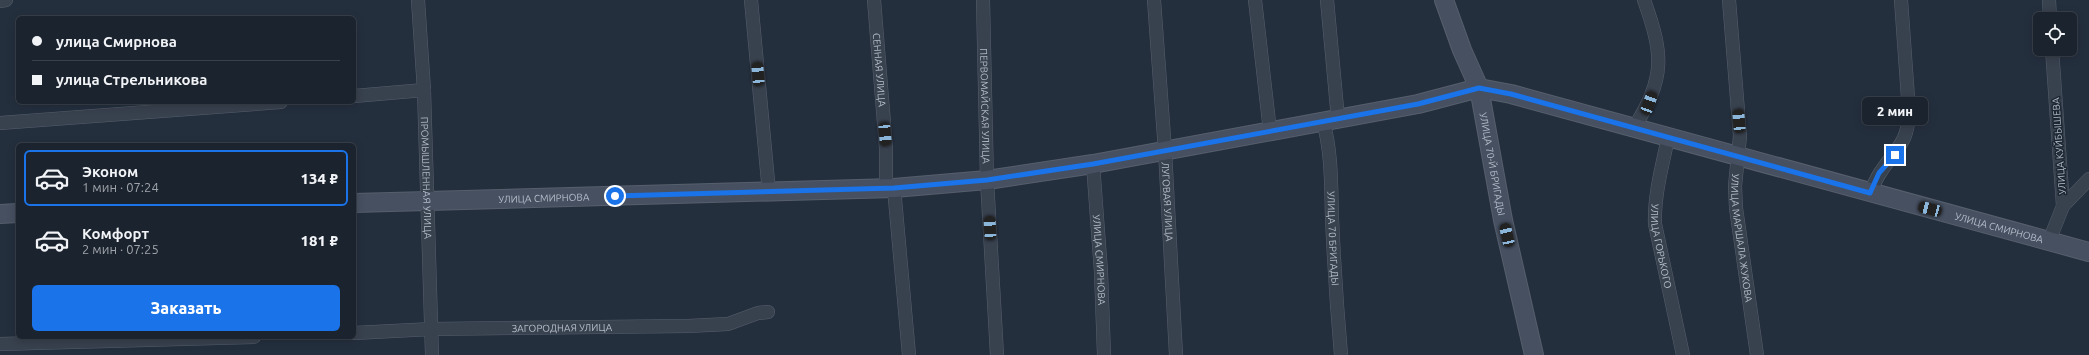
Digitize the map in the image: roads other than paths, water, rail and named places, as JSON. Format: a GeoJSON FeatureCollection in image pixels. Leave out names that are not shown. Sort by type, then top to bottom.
{"type":"FeatureCollection","features":[{"type":"Feature","properties":{"kind":"street"},"geometry":{"type":"LineString","coordinates":[[0,1],[6,0]]}},
{"type":"Feature","properties":{"kind":"street","name":"ПРОМЫШЛЕННАЯ УЛИЦА"},"geometry":{"type":"LineString","coordinates":[[418,0],[424,90],[432,355]]}},
{"type":"Feature","properties":{"kind":"street"},"geometry":{"type":"LineString","coordinates":[[751,0],[769,192]]}},
{"type":"Feature","properties":{"kind":"street","name":"СЕННАЯ УЛИЦА"},"geometry":{"type":"LineString","coordinates":[[874,0],[886,148],[909,355]]}},
{"type":"Feature","properties":{"kind":"street","name":"ПЕРВОМАЙСКАЯ УЛИЦА"},"geometry":{"type":"LineString","coordinates":[[983,0],[987,180],[997,355]]}},
{"type":"Feature","properties":{"kind":"street","name":"ЛУГОВАЯ УЛИЦА"},"geometry":{"type":"LineString","coordinates":[[1154,0],[1165,151],[1176,355]]}},
{"type":"Feature","properties":{"kind":"street"},"geometry":{"type":"LineString","coordinates":[[1255,0],[1270,131]]}},
{"type":"Feature","properties":{"kind":"street","name":"УЛИЦА 70 БРИГАДЫ"},"geometry":{"type":"LineString","coordinates":[[1327,0],[1330,120],[1328,138],[1331,165],[1335,288],[1340,355]]}},
{"type":"Feature","properties":{"kind":"street","name":"УЛИЦА 70-Й БРИГАДЫ"},"geometry":{"type":"LineString","coordinates":[[1444,0],[1462,50],[1479,88],[1503,220],[1534,355]]}},
{"type":"Feature","properties":{"kind":"street"},"geometry":{"type":"LineString","coordinates":[[1634,128],[1649,103],[1657,81],[1659,60],[1656,33],[1644,0]]}},
{"type":"Feature","properties":{"kind":"street","name":"УЛИЦА МАРШАЛА ЖУКОВА"},"geometry":{"type":"LineString","coordinates":[[1729,0],[1740,136],[1735,186],[1736,208],[1757,355]]}},
{"type":"Feature","properties":{"kind":"street"},"geometry":{"type":"LineString","coordinates":[[1870,193],[1879,173],[1904,141],[1909,127],[1910,112],[1901,0]]}},
{"type":"Feature","properties":{"kind":"street"},"geometry":{"type":"LineString","coordinates":[[2049,0],[2050,12]]}},
{"type":"Feature","properties":{"kind":"street","name":"УЛИЦА КУЙБЫШЕВА"},"geometry":{"type":"LineString","coordinates":[[2049,241],[2063,206],[2052,56]]}},
{"type":"Feature","properties":{"kind":"street","name":"УЛИЦА СМИРНОВА"},"geometry":{"type":"LineString","coordinates":[[356,203],[890,188],[987,180],[1093,164],[1418,104],[1479,88],[1511,94],[2089,252]]}},
{"type":"Feature","properties":{"kind":"street"},"geometry":{"type":"LineString","coordinates":[[356,96],[424,90]]}},
{"type":"Feature","properties":{"kind":"street"},"geometry":{"type":"LineString","coordinates":[[0,123],[254,104]]}},
{"type":"Feature","properties":{"kind":"street","name":"УЛИЦА ГОРЬКОГО"},"geometry":{"type":"LineString","coordinates":[[1668,138],[1658,182],[1655,224],[1683,355]]}},
{"type":"Feature","properties":{"kind":"street","name":"УЛИЦА СМИРНОВА"},"geometry":{"type":"LineString","coordinates":[[1093,164],[1101,272],[1104,355]]}},
{"type":"Feature","properties":{"kind":"street"},"geometry":{"type":"LineString","coordinates":[[2063,206],[2089,179]]}},
{"type":"Feature","properties":{"kind":"street"},"geometry":{"type":"LineString","coordinates":[[0,214],[16,213]]}},
{"type":"Feature","properties":{"kind":"street","name":"ЗАГОРОДНАЯ УЛИЦА"},"geometry":{"type":"LineString","coordinates":[[356,333],[432,329],[688,326],[728,324],[758,313],[768,312]]}},
{"type":"Feature","properties":{"kind":"street"},"geometry":{"type":"LineString","coordinates":[[0,344],[181,339]]}}]}
